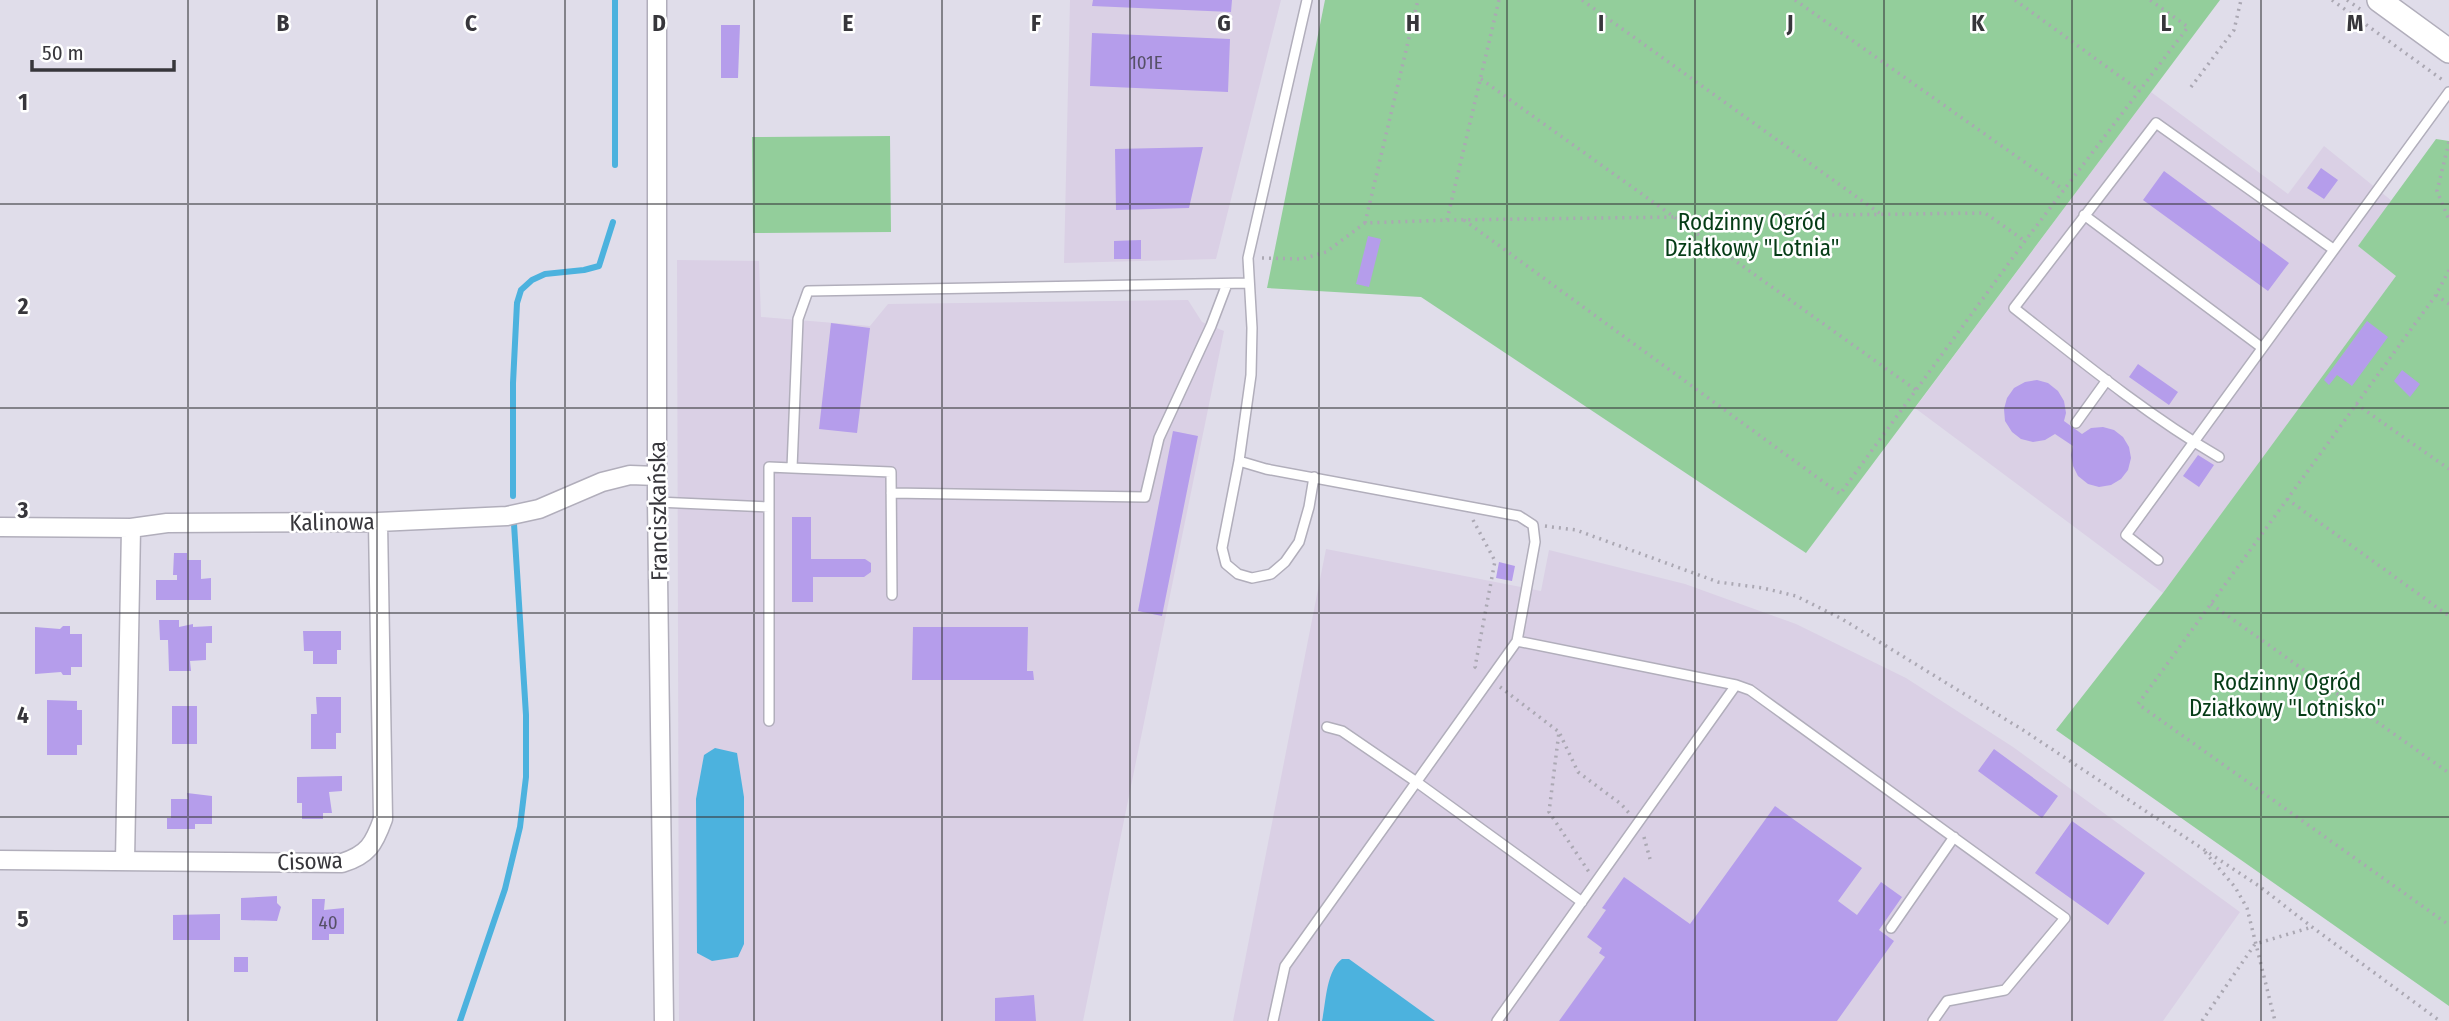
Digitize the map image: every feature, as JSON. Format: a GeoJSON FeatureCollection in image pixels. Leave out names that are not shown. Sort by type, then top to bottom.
{"type":"FeatureCollection","features":[{"type":"Feature","properties":{"kind":"street","name":"Franciszkańska"},"geometry":{"type":"LineString","coordinates":[[657,0],[657,502],[664,861],[664,1021]]}},
{"type":"Feature","properties":{"kind":"street"},"geometry":{"type":"LineString","coordinates":[[2379,0],[2449,51]]}},
{"type":"Feature","properties":{"kind":"street","name":"Kalinowa"},"geometry":{"type":"LineString","coordinates":[[0,527],[131,528],[167,523],[378,522],[514,515],[539,509],[602,482],[630,475],[657,476]]}},
{"type":"Feature","properties":{"kind":"street","name":"Cisowa"},"geometry":{"type":"LineString","coordinates":[[0,860],[342,863],[358,858],[375,840],[383,819],[378,522]]}},
{"type":"Feature","properties":{"kind":"street"},"geometry":{"type":"LineString","coordinates":[[125,861],[131,528]]}},
{"type":"Feature","properties":{"kind":"lane"},"geometry":{"type":"LineString","coordinates":[[1307,0],[1248,258],[1252,328],[1251,375],[1239,461],[1222,548],[1226,564],[1238,574],[1252,578],[1271,574],[1285,562],[1299,542],[1314,477]]}},
{"type":"Feature","properties":{"kind":"lane"},"geometry":{"type":"LineString","coordinates":[[2158,559],[2126,535],[2449,92]]}},
{"type":"Feature","properties":{"kind":"lane"},"geometry":{"type":"LineString","coordinates":[[2218,457],[2107,380],[2014,309],[2156,123],[2333,249]]}},
{"type":"Feature","properties":{"kind":"lane"},"geometry":{"type":"LineString","coordinates":[[2084,215],[2262,347]]}},
{"type":"Feature","properties":{"kind":"lane"},"geometry":{"type":"LineString","coordinates":[[792,467],[798,319],[808,291],[1249,283]]}},
{"type":"Feature","properties":{"kind":"lane"},"geometry":{"type":"LineString","coordinates":[[891,494],[1145,497],[1159,438],[1211,326],[1227,284]]}},
{"type":"Feature","properties":{"kind":"lane"},"geometry":{"type":"LineString","coordinates":[[2076,423],[2107,380]]}},
{"type":"Feature","properties":{"kind":"lane"},"geometry":{"type":"LineString","coordinates":[[1239,461],[1266,469],[1519,516],[1533,525],[1535,542],[1517,641],[1418,783],[1284,966],[1273,1021]]}},
{"type":"Feature","properties":{"kind":"lane"},"geometry":{"type":"LineString","coordinates":[[769,721],[769,467],[891,472],[892,595]]}},
{"type":"Feature","properties":{"kind":"lane"},"geometry":{"type":"LineString","coordinates":[[657,502],[769,507]]}},
{"type":"Feature","properties":{"kind":"lane"},"geometry":{"type":"LineString","coordinates":[[1517,641],[1750,690],[2065,918],[2006,990],[1947,1001],[1933,1021]]}},
{"type":"Feature","properties":{"kind":"lane"},"geometry":{"type":"LineString","coordinates":[[1497,1021],[1736,685]]}},
{"type":"Feature","properties":{"kind":"lane"},"geometry":{"type":"LineString","coordinates":[[1327,727],[1342,731],[1418,783],[1582,902]]}},
{"type":"Feature","properties":{"kind":"lane"},"geometry":{"type":"LineString","coordinates":[[1891,928],[1954,837]]}},
{"type":"Feature","properties":{"kind":"path"},"geometry":{"type":"LineString","coordinates":[[1365,223],[1418,0]]}},
{"type":"Feature","properties":{"kind":"path"},"geometry":{"type":"LineString","coordinates":[[1447,220],[1499,0]]}},
{"type":"Feature","properties":{"kind":"path"},"geometry":{"type":"LineString","coordinates":[[1582,0],[1882,215]]}},
{"type":"Feature","properties":{"kind":"path"},"geometry":{"type":"LineString","coordinates":[[1795,0],[2064,190]]}},
{"type":"Feature","properties":{"kind":"path"},"geometry":{"type":"LineString","coordinates":[[2015,0],[2140,91]]}},
{"type":"Feature","properties":{"kind":"path"},"geometry":{"type":"LineString","coordinates":[[1464,220],[1840,494],[2025,241],[2188,27],[2150,0]]}},
{"type":"Feature","properties":{"kind":"path"},"geometry":{"type":"LineString","coordinates":[[2191,87],[2234,30],[2242,5],[2241,0]]}},
{"type":"Feature","properties":{"kind":"path"},"geometry":{"type":"LineString","coordinates":[[2332,0],[2449,84]]}},
{"type":"Feature","properties":{"kind":"path"},"geometry":{"type":"LineString","coordinates":[[1481,79],[1916,390]]}},
{"type":"Feature","properties":{"kind":"path"},"geometry":{"type":"LineString","coordinates":[[2449,142],[2437,191],[2449,220]]}},
{"type":"Feature","properties":{"kind":"path"},"geometry":{"type":"LineString","coordinates":[[1273,258],[1302,259],[1326,252],[1365,223],[1447,220],[1984,213],[2025,241]]}},
{"type":"Feature","properties":{"kind":"path"},"geometry":{"type":"LineString","coordinates":[[2449,270],[2436,295],[2138,704],[2449,925]]}},
{"type":"Feature","properties":{"kind":"path"},"geometry":{"type":"LineString","coordinates":[[2436,295],[2449,304]]}},
{"type":"Feature","properties":{"kind":"path"},"geometry":{"type":"LineString","coordinates":[[2356,404],[2449,470]]}},
{"type":"Feature","properties":{"kind":"path"},"geometry":{"type":"LineString","coordinates":[[2287,499],[2449,616]]}},
{"type":"Feature","properties":{"kind":"path"},"geometry":{"type":"LineString","coordinates":[[1465,505],[1494,561],[1475,667],[1559,733],[1578,772],[1621,804],[1638,823],[1650,859]]}},
{"type":"Feature","properties":{"kind":"path"},"geometry":{"type":"LineString","coordinates":[[1533,525],[1576,530],[1718,582],[1796,596],[1842,619],[2023,730],[2259,886],[2440,1021]]}},
{"type":"Feature","properties":{"kind":"path"},"geometry":{"type":"LineString","coordinates":[[2211,604],[2449,773]]}},
{"type":"Feature","properties":{"kind":"path"},"geometry":{"type":"LineString","coordinates":[[1559,733],[1549,812],[1597,882]]}},
{"type":"Feature","properties":{"kind":"path"},"geometry":{"type":"LineString","coordinates":[[2199,846],[2235,887],[2247,908],[2275,1021]]}},
{"type":"Feature","properties":{"kind":"path"},"geometry":{"type":"LineString","coordinates":[[2202,1021],[2255,944],[2312,927]]}},
{"type":"Feature","properties":{"kind":"shaded area"},"geometry":{"type":"Polygon","coordinates":[[[1070,0],[1281,0],[1216,259],[1064,263],[1070,0]]]}},
{"type":"Feature","properties":{"kind":"shaded area"},"geometry":{"type":"Polygon","coordinates":[[[2151,92],[2288,194],[2324,146],[2392,201],[2358,246],[2397,276],[2163,593],[1915,408],[2151,92]]]}},
{"type":"Feature","properties":{"kind":"shaded area"},"geometry":{"type":"Polygon","coordinates":[[[677,260],[759,261],[761,317],[870,326],[888,304],[1188,300],[1202,322],[1224,331],[1083,1021],[679,1021],[677,260]]]}},
{"type":"Feature","properties":{"kind":"shaded area"},"geometry":{"type":"Polygon","coordinates":[[[1326,549],[1541,591],[1549,550],[1685,584],[1796,624],[1906,678],[2013,747],[2240,912],[2163,1021],[1233,1021],[1326,549]]]}},
{"type":"Feature","properties":{"kind":"green space","name":"Rodzinny Ogród Działkowy \"Lotnia\""},"geometry":{"type":"Polygon","coordinates":[[[1325,0],[2220,0],[1806,553],[1421,297],[1267,288],[1325,0]]]}},
{"type":"Feature","properties":{"kind":"green space"},"geometry":{"type":"Polygon","coordinates":[[[890,136],[891,232],[753,233],[752,137],[890,136]]]}},
{"type":"Feature","properties":{"kind":"green space","name":"Rodzinny Ogród Działkowy \"Lotnisko\""},"geometry":{"type":"Polygon","coordinates":[[[2436,139],[2449,141],[2449,1006],[2056,730],[2163,593],[2396,276],[2358,246],[2436,139]]]}},
{"type":"Feature","properties":{"kind":"water"},"geometry":{"type":"Polygon","coordinates":[[[715,748],[737,753],[744,797],[744,944],[738,957],[712,961],[697,953],[696,799],[704,755],[715,748]]]}},
{"type":"Feature","properties":{"kind":"water"},"geometry":{"type":"Polygon","coordinates":[[[1342,959],[1349,959],[1435,1021],[1322,1021],[1330,979],[1342,959]]]}},
{"type":"Feature","properties":{"kind":"building"},"geometry":{"type":"Polygon","coordinates":[[[1093,0],[1232,0],[1231,12],[1092,6],[1093,0]]]}},
{"type":"Feature","properties":{"kind":"building"},"geometry":{"type":"Polygon","coordinates":[[[721,25],[740,25],[738,78],[721,78],[721,25]]]}},
{"type":"Feature","properties":{"kind":"building"},"geometry":{"type":"Polygon","coordinates":[[[1092,33],[1230,39],[1228,92],[1090,86],[1092,33]]]}},
{"type":"Feature","properties":{"kind":"building"},"geometry":{"type":"Polygon","coordinates":[[[1203,147],[1189,208],[1116,210],[1115,149],[1203,147]]]}},
{"type":"Feature","properties":{"kind":"building"},"geometry":{"type":"Polygon","coordinates":[[[2321,168],[2338,180],[2324,199],[2307,188],[2321,168]]]}},
{"type":"Feature","properties":{"kind":"building"},"geometry":{"type":"Polygon","coordinates":[[[2164,171],[2289,263],[2268,291],[2143,200],[2164,171]]]}},
{"type":"Feature","properties":{"kind":"building"},"geometry":{"type":"Polygon","coordinates":[[[1368,236],[1381,239],[1369,287],[1356,284],[1368,236]]]}},
{"type":"Feature","properties":{"kind":"building"},"geometry":{"type":"Polygon","coordinates":[[[1141,240],[1141,259],[1114,259],[1114,241],[1141,240]]]}},
{"type":"Feature","properties":{"kind":"building"},"geometry":{"type":"Polygon","coordinates":[[[2367,321],[2388,337],[2352,386],[2337,375],[2329,385],[2324,380],[2367,321]]]}},
{"type":"Feature","properties":{"kind":"building"},"geometry":{"type":"Polygon","coordinates":[[[831,323],[870,328],[857,433],[819,429],[831,323]]]}},
{"type":"Feature","properties":{"kind":"building"},"geometry":{"type":"Polygon","coordinates":[[[2138,364],[2178,392],[2169,405],[2129,377],[2138,364]]]}},
{"type":"Feature","properties":{"kind":"building"},"geometry":{"type":"Polygon","coordinates":[[[2402,370],[2420,384],[2410,397],[2394,381],[2402,370]]]}},
{"type":"Feature","properties":{"kind":"building"},"geometry":{"type":"Polygon","coordinates":[[[2037,380],[2048,383],[2058,391],[2064,401],[2064,421],[2082,434],[2091,428],[2103,427],[2114,430],[2123,437],[2131,458],[2128,470],[2121,479],[2111,485],[2099,487],[2088,484],[2078,476],[2073,466],[2073,446],[2055,434],[2045,440],[2033,442],[2021,439],[2012,432],[2005,421],[2007,398],[2014,388],[2037,380]]]}},
{"type":"Feature","properties":{"kind":"building"},"geometry":{"type":"Polygon","coordinates":[[[1173,431],[1198,436],[1162,616],[1138,611],[1173,431]]]}},
{"type":"Feature","properties":{"kind":"building"},"geometry":{"type":"Polygon","coordinates":[[[2198,455],[2214,465],[2199,487],[2183,476],[2198,455]]]}},
{"type":"Feature","properties":{"kind":"building"},"geometry":{"type":"Polygon","coordinates":[[[792,517],[811,517],[811,559],[865,559],[871,563],[871,572],[864,577],[813,577],[813,602],[792,602],[792,517]]]}},
{"type":"Feature","properties":{"kind":"building"},"geometry":{"type":"Polygon","coordinates":[[[174,553],[187,553],[187,560],[201,560],[201,579],[211,578],[211,600],[156,600],[156,580],[177,580],[177,575],[173,575],[174,553]]]}},
{"type":"Feature","properties":{"kind":"building"},"geometry":{"type":"Polygon","coordinates":[[[1499,562],[1515,566],[1512,581],[1496,578],[1499,562]]]}},
{"type":"Feature","properties":{"kind":"building"},"geometry":{"type":"Polygon","coordinates":[[[159,620],[179,620],[179,627],[193,624],[193,627],[212,626],[212,643],[206,643],[206,660],[190,661],[191,671],[169,671],[168,640],[160,640],[159,620]]]}},
{"type":"Feature","properties":{"kind":"building"},"geometry":{"type":"Polygon","coordinates":[[[70,626],[70,634],[82,634],[82,667],[71,667],[71,675],[63,675],[61,672],[35,674],[35,627],[60,629],[70,626]]]}},
{"type":"Feature","properties":{"kind":"building"},"geometry":{"type":"Polygon","coordinates":[[[913,627],[1028,627],[1027,671],[1033,671],[1034,680],[912,680],[913,627]]]}},
{"type":"Feature","properties":{"kind":"building"},"geometry":{"type":"Polygon","coordinates":[[[303,631],[341,631],[341,650],[337,650],[337,664],[313,664],[313,651],[304,651],[303,631]]]}},
{"type":"Feature","properties":{"kind":"building"},"geometry":{"type":"Polygon","coordinates":[[[316,697],[341,697],[341,733],[336,733],[336,749],[311,749],[311,714],[317,714],[316,697]]]}},
{"type":"Feature","properties":{"kind":"building"},"geometry":{"type":"Polygon","coordinates":[[[47,700],[77,701],[77,710],[82,710],[82,745],[77,745],[77,755],[47,755],[47,700]]]}},
{"type":"Feature","properties":{"kind":"building"},"geometry":{"type":"Polygon","coordinates":[[[172,706],[197,706],[197,744],[172,744],[172,706]]]}},
{"type":"Feature","properties":{"kind":"building"},"geometry":{"type":"Polygon","coordinates":[[[1994,749],[2058,796],[2042,818],[1978,771],[1994,749]]]}},
{"type":"Feature","properties":{"kind":"building"},"geometry":{"type":"Polygon","coordinates":[[[342,776],[342,791],[329,792],[332,813],[323,813],[323,819],[302,819],[302,803],[297,803],[297,777],[342,776]]]}},
{"type":"Feature","properties":{"kind":"building"},"geometry":{"type":"Polygon","coordinates":[[[187,793],[212,796],[212,824],[195,824],[195,829],[167,829],[167,818],[171,818],[171,799],[188,799],[187,793]]]}},
{"type":"Feature","properties":{"kind":"building"},"geometry":{"type":"Polygon","coordinates":[[[1775,806],[1862,868],[1838,901],[1857,915],[1881,882],[1902,897],[1879,930],[1894,941],[1837,1021],[1559,1021],[1605,957],[1599,953],[1602,948],[1587,937],[1606,910],[1602,908],[1624,877],[1690,924],[1775,806]]]}},
{"type":"Feature","properties":{"kind":"building"},"geometry":{"type":"Polygon","coordinates":[[[2072,821],[2145,873],[2108,925],[2035,873],[2072,821]]]}},
{"type":"Feature","properties":{"kind":"building"},"geometry":{"type":"Polygon","coordinates":[[[277,896],[277,903],[281,907],[277,921],[241,920],[241,898],[277,896]]]}},
{"type":"Feature","properties":{"kind":"building"},"geometry":{"type":"Polygon","coordinates":[[[312,899],[325,899],[324,910],[344,908],[344,934],[329,934],[329,940],[312,940],[312,899]]]}},
{"type":"Feature","properties":{"kind":"building"},"geometry":{"type":"Polygon","coordinates":[[[220,914],[220,940],[173,940],[173,915],[220,914]]]}},
{"type":"Feature","properties":{"kind":"building"},"geometry":{"type":"Polygon","coordinates":[[[234,957],[248,957],[248,972],[234,972],[234,957]]]}},
{"type":"Feature","properties":{"kind":"building"},"geometry":{"type":"Polygon","coordinates":[[[1034,995],[1036,1021],[995,1021],[995,998],[1034,995]]]}},
{"type":"Feature","properties":{"kind":"waterway"},"geometry":{"type":"LineString","coordinates":[[615,0],[615,165]]}},
{"type":"Feature","properties":{"kind":"waterway"},"geometry":{"type":"LineString","coordinates":[[513,496],[513,383],[517,303],[521,290],[532,280],[545,274],[599,266],[613,222]]}},
{"type":"Feature","properties":{"kind":"waterway"},"geometry":{"type":"LineString","coordinates":[[460,1021],[505,889],[520,827],[526,777],[526,715],[514,524]]}}]}
